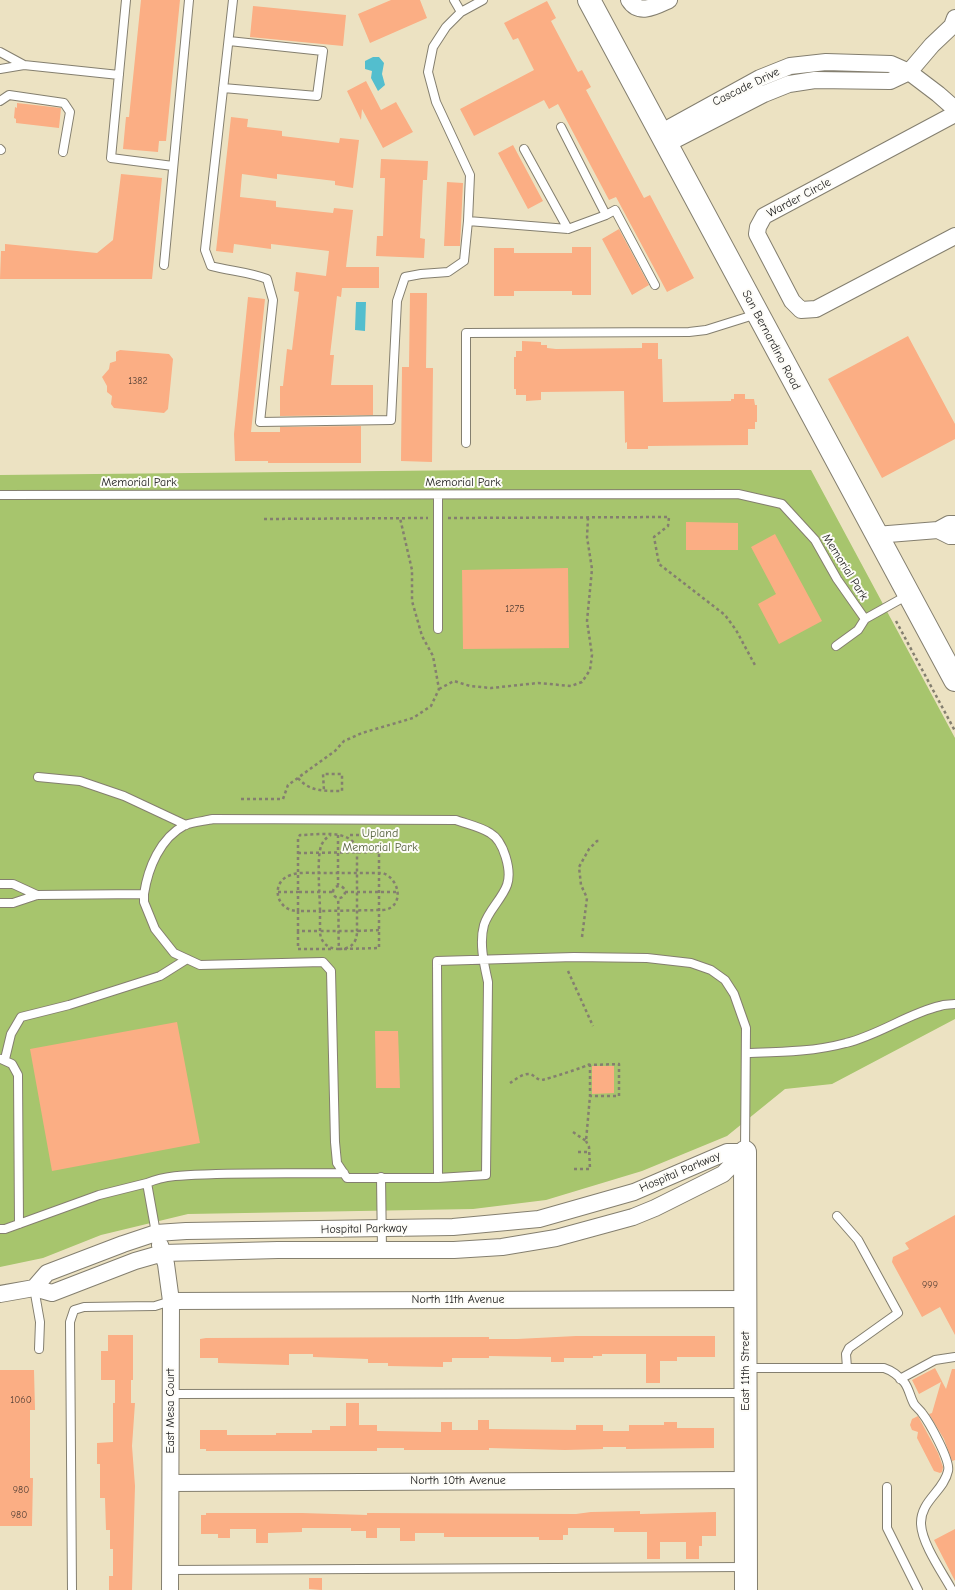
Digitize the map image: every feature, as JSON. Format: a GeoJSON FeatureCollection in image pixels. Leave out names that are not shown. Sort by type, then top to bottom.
{"type":"FeatureCollection","features":[{"type":"Feature","properties":{"kind":"street","name":"San Bernardino Road"},"geometry":{"type":"LineString","coordinates":[[589,0],[955,680]]}},
{"type":"Feature","properties":{"kind":"street"},"geometry":{"type":"LineString","coordinates":[[629,0],[638,8],[645,9],[653,8],[669,0]]}},
{"type":"Feature","properties":{"kind":"street"},"geometry":{"type":"LineString","coordinates":[[909,72],[932,45],[952,26],[955,18]]}},
{"type":"Feature","properties":{"kind":"street","name":"Cascade Drive"},"geometry":{"type":"LineString","coordinates":[[663,138],[760,78],[790,66],[826,62],[891,64],[909,72],[955,109]]}},
{"type":"Feature","properties":{"kind":"street","name":"Warder Circle"},"geometry":{"type":"LineString","coordinates":[[955,114],[764,216],[758,227],[757,234],[792,301],[802,310],[816,309],[955,236]]}},
{"type":"Feature","properties":{"kind":"street"},"geometry":{"type":"LineString","coordinates":[[876,535],[938,530],[949,524],[955,524]]}},
{"type":"Feature","properties":{"kind":"street"},"geometry":{"type":"LineString","coordinates":[[938,530],[950,536],[955,536]]}},
{"type":"Feature","properties":{"kind":"street","name":"Hospital Parkway"},"geometry":{"type":"LineString","coordinates":[[34,1288],[47,1273],[156,1233],[186,1231],[453,1227],[539,1219],[634,1192],[727,1152],[745,1152]]}},
{"type":"Feature","properties":{"kind":"street","name":"Hospital Parkway"},"geometry":{"type":"LineString","coordinates":[[0,1294],[34,1288],[52,1293],[134,1261],[163,1253],[278,1250],[454,1250],[502,1247],[556,1238],[593,1230],[634,1218],[723,1174],[745,1152]]}},
{"type":"Feature","properties":{"kind":"street","name":"East 11th Street"},"geometry":{"type":"LineString","coordinates":[[745,1152],[746,1590]]}},
{"type":"Feature","properties":{"kind":"street","name":"East Mesa Court"},"geometry":{"type":"LineString","coordinates":[[156,1233],[166,1264],[171,1300],[170,1590]]}},
{"type":"Feature","properties":{"kind":"street","name":"North 11th Avenue"},"geometry":{"type":"LineString","coordinates":[[171,1300],[745,1299]]}},
{"type":"Feature","properties":{"kind":"street","name":"North 10th Avenue"},"geometry":{"type":"LineString","coordinates":[[171,1483],[746,1480]]}},
{"type":"Feature","properties":{"kind":"lane"},"geometry":{"type":"LineString","coordinates":[[126,0],[111,158],[173,166]]}},
{"type":"Feature","properties":{"kind":"lane"},"geometry":{"type":"LineString","coordinates":[[164,265],[189,0]]}},
{"type":"Feature","properties":{"kind":"lane"},"geometry":{"type":"LineString","coordinates":[[233,0],[205,250],[211,266],[228,271],[251,273],[267,279],[273,300],[260,422],[391,420],[397,301],[405,277],[448,272],[464,260],[468,221],[470,175],[436,102],[428,72],[433,47],[446,27],[461,12],[483,0]]}},
{"type":"Feature","properties":{"kind":"lane"},"geometry":{"type":"LineString","coordinates":[[454,0],[461,12]]}},
{"type":"Feature","properties":{"kind":"lane"},"geometry":{"type":"LineString","coordinates":[[223,88],[317,96],[323,51],[229,41]]}},
{"type":"Feature","properties":{"kind":"lane"},"geometry":{"type":"LineString","coordinates":[[0,52],[24,65]]}},
{"type":"Feature","properties":{"kind":"lane"},"geometry":{"type":"LineString","coordinates":[[0,69],[24,65],[119,75]]}},
{"type":"Feature","properties":{"kind":"lane"},"geometry":{"type":"LineString","coordinates":[[0,101],[9,95],[64,103],[70,112],[63,152]]}},
{"type":"Feature","properties":{"kind":"lane"},"geometry":{"type":"LineString","coordinates":[[561,127],[606,215]]}},
{"type":"Feature","properties":{"kind":"lane"},"geometry":{"type":"LineString","coordinates":[[524,148],[568,228]]}},
{"type":"Feature","properties":{"kind":"lane"},"geometry":{"type":"LineString","coordinates":[[468,221],[568,228],[606,215],[615,210],[655,285]]}},
{"type":"Feature","properties":{"kind":"lane"},"geometry":{"type":"LineString","coordinates":[[466,442],[466,333],[689,332],[706,330],[757,314]]}},
{"type":"Feature","properties":{"kind":"lane","name":"Memorial Park"},"geometry":{"type":"LineString","coordinates":[[0,495],[738,494],[782,504],[815,540],[837,579],[865,620]]}},
{"type":"Feature","properties":{"kind":"lane"},"geometry":{"type":"LineString","coordinates":[[438,495],[438,628]]}},
{"type":"Feature","properties":{"kind":"lane"},"geometry":{"type":"LineString","coordinates":[[836,646],[858,630],[865,620],[908,595]]}},
{"type":"Feature","properties":{"kind":"lane"},"geometry":{"type":"LineString","coordinates":[[38,777],[80,781],[124,796],[186,825]]}},
{"type":"Feature","properties":{"kind":"lane"},"geometry":{"type":"LineString","coordinates":[[213,819],[456,820],[491,833],[503,850],[508,868],[507,885],[484,924],[483,960],[488,982],[486,1175],[438,1178],[348,1178],[337,1163],[334,1142],[331,972],[323,962],[200,965],[174,953],[155,929],[144,902],[144,894],[148,874],[166,839],[186,825],[213,819]]}},
{"type":"Feature","properties":{"kind":"lane"},"geometry":{"type":"LineString","coordinates":[[0,884],[13,884],[37,895]]}},
{"type":"Feature","properties":{"kind":"lane"},"geometry":{"type":"LineString","coordinates":[[0,903],[13,903],[37,895],[144,894]]}},
{"type":"Feature","properties":{"kind":"lane"},"geometry":{"type":"LineString","coordinates":[[438,1178],[437,961],[574,957],[647,958],[691,963],[711,970],[725,980],[740,1008],[746,1028],[745,1152]]}},
{"type":"Feature","properties":{"kind":"lane"},"geometry":{"type":"LineString","coordinates":[[19,1224],[18,1075],[12,1064],[2,1059],[21,1017],[69,1005],[160,976],[187,959]]}},
{"type":"Feature","properties":{"kind":"lane"},"geometry":{"type":"LineString","coordinates":[[746,1053],[789,1052],[846,1043],[878,1033],[927,1010],[955,1004]]}},
{"type":"Feature","properties":{"kind":"lane"},"geometry":{"type":"LineString","coordinates":[[0,1229],[19,1224],[99,1195],[147,1183],[159,1178],[259,1172],[344,1173]]}},
{"type":"Feature","properties":{"kind":"lane"},"geometry":{"type":"LineString","coordinates":[[381,1177],[383,1229],[382,1250]]}},
{"type":"Feature","properties":{"kind":"lane"},"geometry":{"type":"LineString","coordinates":[[147,1183],[156,1233]]}},
{"type":"Feature","properties":{"kind":"lane"},"geometry":{"type":"LineString","coordinates":[[837,1216],[858,1240],[898,1313],[849,1348],[846,1354],[847,1368]]}},
{"type":"Feature","properties":{"kind":"lane"},"geometry":{"type":"LineString","coordinates":[[34,1288],[40,1322],[39,1349]]}},
{"type":"Feature","properties":{"kind":"lane"},"geometry":{"type":"LineString","coordinates":[[72,1590],[70,1322],[74,1310],[84,1308],[155,1306],[171,1300]]}},
{"type":"Feature","properties":{"kind":"lane"},"geometry":{"type":"LineString","coordinates":[[900,1379],[935,1360],[955,1357]]}},
{"type":"Feature","properties":{"kind":"lane"},"geometry":{"type":"LineString","coordinates":[[746,1368],[884,1368],[893,1371],[905,1383],[913,1403],[922,1413],[949,1463],[947,1475],[928,1501],[923,1512],[921,1522],[922,1531],[927,1542],[952,1590]]}},
{"type":"Feature","properties":{"kind":"lane"},"geometry":{"type":"LineString","coordinates":[[170,1394],[746,1393]]}},
{"type":"Feature","properties":{"kind":"lane"},"geometry":{"type":"LineString","coordinates":[[887,1487],[887,1528],[918,1590]]}},
{"type":"Feature","properties":{"kind":"lane"},"geometry":{"type":"LineString","coordinates":[[170,1570],[746,1567]]}},
{"type":"Feature","properties":{"kind":"path"},"geometry":{"type":"LineString","coordinates":[[448,518],[669,517],[668,526],[654,537],[659,564],[725,615],[736,630],[756,667]]}},
{"type":"Feature","properties":{"kind":"path"},"geometry":{"type":"LineString","coordinates":[[400,518],[412,570],[412,601],[422,636],[433,656],[439,690]]}},
{"type":"Feature","properties":{"kind":"path"},"geometry":{"type":"LineString","coordinates":[[264,519],[429,518]]}},
{"type":"Feature","properties":{"kind":"path"},"geometry":{"type":"LineString","coordinates":[[241,799],[283,799],[288,785],[335,751],[344,741],[362,733],[413,718],[431,706],[439,690],[454,681],[470,686],[491,688],[538,683],[571,686],[582,682],[590,670],[592,655],[587,621],[592,569],[587,537],[588,518]]}},
{"type":"Feature","properties":{"kind":"path"},"geometry":{"type":"LineString","coordinates":[[896,621],[955,731]]}},
{"type":"Feature","properties":{"kind":"path"},"geometry":{"type":"LineString","coordinates":[[298,778],[310,788],[324,791],[342,791],[342,774],[323,774],[324,791]]}},
{"type":"Feature","properties":{"kind":"path"},"geometry":{"type":"LineString","coordinates":[[300,835],[331,835],[379,835],[378,948],[298,949],[298,838],[300,835]]}},
{"type":"Feature","properties":{"kind":"path"},"geometry":{"type":"LineString","coordinates":[[331,835],[322,842],[320,853],[320,931],[322,940],[332,948]]}},
{"type":"Feature","properties":{"kind":"path"},"geometry":{"type":"LineString","coordinates":[[332,892],[338,885],[338,835]]}},
{"type":"Feature","properties":{"kind":"path"},"geometry":{"type":"LineString","coordinates":[[344,835],[354,842],[357,852],[357,931],[355,941],[352,945],[344,948]]}},
{"type":"Feature","properties":{"kind":"path"},"geometry":{"type":"LineString","coordinates":[[582,937],[587,898],[581,885],[579,867],[588,849],[597,841],[602,841]]}},
{"type":"Feature","properties":{"kind":"path"},"geometry":{"type":"LineString","coordinates":[[298,853],[379,852]]}},
{"type":"Feature","properties":{"kind":"path"},"geometry":{"type":"LineString","coordinates":[[320,873],[357,873],[383,873],[392,878],[396,883],[398,892],[397,897],[391,907],[386,910],[298,911],[287,909],[283,906],[278,897],[279,884],[287,876],[320,873]]}},
{"type":"Feature","properties":{"kind":"path"},"geometry":{"type":"LineString","coordinates":[[338,885],[344,888],[345,892]]}},
{"type":"Feature","properties":{"kind":"path"},"geometry":{"type":"LineString","coordinates":[[278,892],[332,892]]}},
{"type":"Feature","properties":{"kind":"path"},"geometry":{"type":"LineString","coordinates":[[332,892],[334,896],[338,898],[339,948]]}},
{"type":"Feature","properties":{"kind":"path"},"geometry":{"type":"LineString","coordinates":[[345,892],[398,892]]}},
{"type":"Feature","properties":{"kind":"path"},"geometry":{"type":"LineString","coordinates":[[338,898],[342,897],[345,892]]}},
{"type":"Feature","properties":{"kind":"path"},"geometry":{"type":"LineString","coordinates":[[298,931],[378,930]]}},
{"type":"Feature","properties":{"kind":"path"},"geometry":{"type":"LineString","coordinates":[[568,971],[593,1026]]}},
{"type":"Feature","properties":{"kind":"path"},"geometry":{"type":"LineString","coordinates":[[574,1169],[590,1169],[590,1152],[586,1141],[590,1096],[590,1064]]}},
{"type":"Feature","properties":{"kind":"path"},"geometry":{"type":"LineString","coordinates":[[510,1083],[523,1075],[530,1074],[539,1080],[550,1079],[567,1071],[584,1068],[590,1064],[619,1064],[619,1096],[590,1096]]}},
{"type":"Feature","properties":{"kind":"path"},"geometry":{"type":"LineString","coordinates":[[572,1132],[586,1141]]}},
{"type":"Feature","properties":{"kind":"path"},"geometry":{"type":"LineString","coordinates":[[578,1152],[590,1152]]}},
{"type":"Feature","properties":{"kind":"green space","name":"Upland Memorial Park"},"geometry":{"type":"Polygon","coordinates":[[[481,470],[811,470],[955,738],[955,1019],[832,1084],[785,1089],[727,1136],[642,1171],[546,1200],[473,1209],[188,1214],[101,1235],[43,1258],[0,1267],[0,475],[481,470]]]}},
{"type":"Feature","properties":{"kind":"water"},"geometry":{"type":"Polygon","coordinates":[[[373,57],[379,57],[384,63],[382,74],[385,85],[378,91],[371,78],[372,71],[365,69],[365,61],[373,57]]]}},
{"type":"Feature","properties":{"kind":"water"},"geometry":{"type":"Polygon","coordinates":[[[356,302],[366,302],[365,331],[355,330],[356,302]]]}},
{"type":"Feature","properties":{"kind":"building"},"geometry":{"type":"Polygon","coordinates":[[[141,0],[180,0],[166,141],[159,141],[158,152],[123,149],[126,117],[129,117],[141,0]]]}},
{"type":"Feature","properties":{"kind":"building"},"geometry":{"type":"Polygon","coordinates":[[[391,0],[420,0],[427,18],[370,43],[358,14],[391,0]]]}},
{"type":"Feature","properties":{"kind":"building"},"geometry":{"type":"Polygon","coordinates":[[[547,1],[556,18],[551,21],[578,72],[582,70],[591,87],[586,90],[644,198],[650,195],[694,278],[667,292],[616,197],[609,200],[558,104],[549,109],[544,100],[474,136],[460,109],[534,70],[518,38],[513,40],[504,23],[547,1]]]}},
{"type":"Feature","properties":{"kind":"building"},"geometry":{"type":"Polygon","coordinates":[[[253,6],[346,15],[343,46],[250,37],[253,6]]]}},
{"type":"Feature","properties":{"kind":"building"},"geometry":{"type":"Polygon","coordinates":[[[366,81],[381,110],[396,102],[413,132],[383,148],[362,109],[361,120],[347,91],[366,81]]]}},
{"type":"Feature","properties":{"kind":"building"},"geometry":{"type":"Polygon","coordinates":[[[17,103],[61,108],[59,128],[16,123],[16,119],[14,118],[17,103]]]}},
{"type":"Feature","properties":{"kind":"building"},"geometry":{"type":"Polygon","coordinates":[[[231,117],[248,119],[247,127],[282,131],[282,136],[339,143],[340,138],[359,140],[353,188],[335,185],[335,181],[277,174],[277,179],[242,174],[240,197],[276,201],[276,207],[333,213],[334,208],[353,210],[346,267],[379,267],[379,288],[342,288],[341,297],[337,296],[330,355],[334,355],[331,385],[373,385],[373,415],[280,416],[280,386],[283,386],[287,349],[292,350],[299,292],[294,291],[296,272],[326,276],[329,251],[271,244],[271,249],[234,244],[233,253],[216,251],[231,117]]]}},
{"type":"Feature","properties":{"kind":"building"},"geometry":{"type":"Polygon","coordinates":[[[513,145],[543,201],[528,209],[498,153],[513,145]]]}},
{"type":"Feature","properties":{"kind":"building"},"geometry":{"type":"Polygon","coordinates":[[[381,159],[428,161],[427,180],[423,180],[420,238],[425,239],[424,258],[376,256],[377,236],[383,236],[385,178],[380,178],[381,159]]]}},
{"type":"Feature","properties":{"kind":"building"},"geometry":{"type":"Polygon","coordinates":[[[121,174],[162,178],[152,279],[0,279],[1,251],[5,251],[5,244],[97,253],[113,240],[121,174]]]}},
{"type":"Feature","properties":{"kind":"building"},"geometry":{"type":"Polygon","coordinates":[[[447,182],[463,183],[460,246],[444,246],[447,182]]]}},
{"type":"Feature","properties":{"kind":"building"},"geometry":{"type":"Polygon","coordinates":[[[619,229],[649,285],[632,295],[602,239],[619,229]]]}},
{"type":"Feature","properties":{"kind":"building"},"geometry":{"type":"Polygon","coordinates":[[[572,247],[591,247],[591,295],[572,295],[572,291],[514,291],[514,296],[494,296],[494,248],[514,248],[514,253],[572,253],[572,247]]]}},
{"type":"Feature","properties":{"kind":"building"},"geometry":{"type":"Polygon","coordinates":[[[410,293],[427,293],[426,368],[433,368],[432,462],[401,461],[402,367],[409,367],[410,293]]]}},
{"type":"Feature","properties":{"kind":"building"},"geometry":{"type":"Polygon","coordinates":[[[248,297],[265,299],[251,432],[280,432],[280,427],[361,426],[361,463],[268,463],[268,461],[235,461],[234,434],[248,297]]]}},
{"type":"Feature","properties":{"kind":"building"},"geometry":{"type":"Polygon","coordinates":[[[908,336],[955,424],[955,439],[882,478],[828,379],[908,336]]]}},
{"type":"Feature","properties":{"kind":"building"},"geometry":{"type":"Polygon","coordinates":[[[522,341],[541,342],[541,345],[547,345],[547,348],[556,349],[642,348],[642,343],[658,343],[658,359],[662,359],[663,402],[731,401],[731,399],[734,399],[734,394],[745,394],[745,399],[754,399],[755,405],[757,405],[757,422],[755,422],[755,429],[748,429],[748,445],[648,446],[648,449],[627,449],[627,442],[625,443],[624,391],[541,392],[541,400],[526,401],[526,395],[516,395],[516,389],[514,389],[514,357],[516,357],[516,351],[522,351],[522,341]]]}},
{"type":"Feature","properties":{"kind":"building"},"geometry":{"type":"Polygon","coordinates":[[[120,350],[169,354],[173,359],[168,409],[164,413],[114,408],[111,404],[112,396],[107,392],[107,386],[102,377],[109,369],[110,363],[116,361],[116,352],[120,350]]]}},
{"type":"Feature","properties":{"kind":"building"},"geometry":{"type":"Polygon","coordinates":[[[686,522],[738,523],[738,550],[686,550],[686,522]]]}},
{"type":"Feature","properties":{"kind":"building"},"geometry":{"type":"Polygon","coordinates":[[[775,534],[822,621],[779,644],[758,604],[776,594],[751,547],[775,534]]]}},
{"type":"Feature","properties":{"kind":"building"},"geometry":{"type":"Polygon","coordinates":[[[568,568],[569,648],[463,649],[462,570],[568,568]]]}},
{"type":"Feature","properties":{"kind":"building"},"geometry":{"type":"Polygon","coordinates":[[[177,1022],[200,1143],[52,1171],[30,1049],[177,1022]]]}},
{"type":"Feature","properties":{"kind":"building"},"geometry":{"type":"Polygon","coordinates":[[[375,1031],[398,1031],[400,1088],[376,1088],[375,1031]]]}},
{"type":"Feature","properties":{"kind":"building"},"geometry":{"type":"Polygon","coordinates":[[[592,1066],[614,1066],[614,1093],[592,1094],[592,1066]]]}},
{"type":"Feature","properties":{"kind":"building"},"geometry":{"type":"Polygon","coordinates":[[[955,1215],[955,1335],[940,1307],[922,1317],[892,1262],[893,1257],[909,1249],[905,1243],[955,1215]]]}},
{"type":"Feature","properties":{"kind":"building"},"geometry":{"type":"Polygon","coordinates":[[[108,1335],[133,1335],[133,1380],[131,1380],[131,1403],[135,1403],[132,1446],[135,1486],[132,1590],[109,1590],[109,1576],[113,1576],[113,1549],[110,1549],[110,1530],[106,1530],[105,1498],[100,1498],[100,1464],[97,1464],[97,1443],[113,1442],[113,1403],[115,1403],[115,1380],[101,1380],[101,1351],[108,1351],[108,1335]]]}},
{"type":"Feature","properties":{"kind":"building"},"geometry":{"type":"Polygon","coordinates":[[[576,1336],[715,1336],[715,1357],[677,1357],[677,1361],[660,1361],[660,1383],[646,1383],[646,1354],[602,1354],[602,1356],[593,1356],[593,1358],[564,1358],[564,1362],[551,1362],[551,1357],[489,1356],[489,1358],[452,1358],[452,1362],[443,1362],[443,1367],[388,1366],[388,1363],[368,1363],[368,1359],[313,1357],[313,1354],[289,1354],[289,1365],[218,1363],[218,1358],[200,1358],[200,1339],[206,1338],[489,1337],[489,1339],[517,1339],[576,1336]]]}},
{"type":"Feature","properties":{"kind":"building"},"geometry":{"type":"Polygon","coordinates":[[[935,1368],[946,1389],[952,1369],[955,1369],[955,1460],[952,1461],[944,1439],[929,1414],[932,1413],[941,1382],[919,1394],[912,1380],[935,1368]]]}},
{"type":"Feature","properties":{"kind":"building"},"geometry":{"type":"Polygon","coordinates":[[[0,1370],[34,1370],[35,1410],[30,1410],[30,1478],[33,1478],[32,1526],[0,1526],[0,1370]]]}},
{"type":"Feature","properties":{"kind":"building"},"geometry":{"type":"Polygon","coordinates":[[[346,1403],[359,1403],[359,1425],[377,1425],[377,1431],[441,1432],[441,1422],[452,1422],[452,1430],[478,1430],[478,1420],[489,1420],[489,1429],[576,1430],[576,1425],[603,1425],[603,1431],[629,1431],[629,1425],[664,1425],[664,1422],[677,1422],[677,1428],[714,1428],[714,1448],[626,1449],[626,1447],[603,1447],[603,1449],[565,1450],[489,1448],[489,1450],[404,1450],[404,1448],[377,1448],[377,1451],[206,1451],[206,1449],[200,1449],[200,1430],[227,1430],[227,1435],[276,1435],[276,1433],[312,1433],[312,1430],[330,1430],[330,1426],[346,1426],[346,1403]]]}},
{"type":"Feature","properties":{"kind":"building"},"geometry":{"type":"Polygon","coordinates":[[[918,1416],[938,1453],[943,1467],[942,1472],[940,1473],[934,1471],[917,1438],[918,1432],[912,1430],[910,1425],[912,1419],[918,1416]]]}},
{"type":"Feature","properties":{"kind":"building"},"geometry":{"type":"Polygon","coordinates":[[[640,1511],[640,1514],[716,1512],[716,1536],[702,1536],[702,1546],[699,1546],[699,1559],[686,1559],[686,1542],[660,1542],[660,1559],[647,1559],[647,1532],[614,1532],[614,1528],[568,1528],[568,1535],[563,1535],[563,1540],[539,1540],[539,1537],[444,1537],[444,1533],[415,1533],[415,1541],[400,1541],[400,1528],[377,1528],[377,1538],[366,1538],[366,1531],[351,1531],[351,1528],[302,1528],[302,1532],[268,1533],[268,1543],[256,1543],[256,1529],[230,1529],[230,1538],[218,1538],[218,1534],[201,1534],[201,1515],[206,1515],[206,1513],[367,1515],[367,1513],[576,1514],[591,1512],[640,1511]]]}},
{"type":"Feature","properties":{"kind":"building"},"geometry":{"type":"Polygon","coordinates":[[[955,1529],[955,1581],[934,1540],[955,1529]]]}},
{"type":"Feature","properties":{"kind":"building"},"geometry":{"type":"Polygon","coordinates":[[[309,1578],[322,1578],[322,1590],[309,1589],[309,1578]]]}}]}
